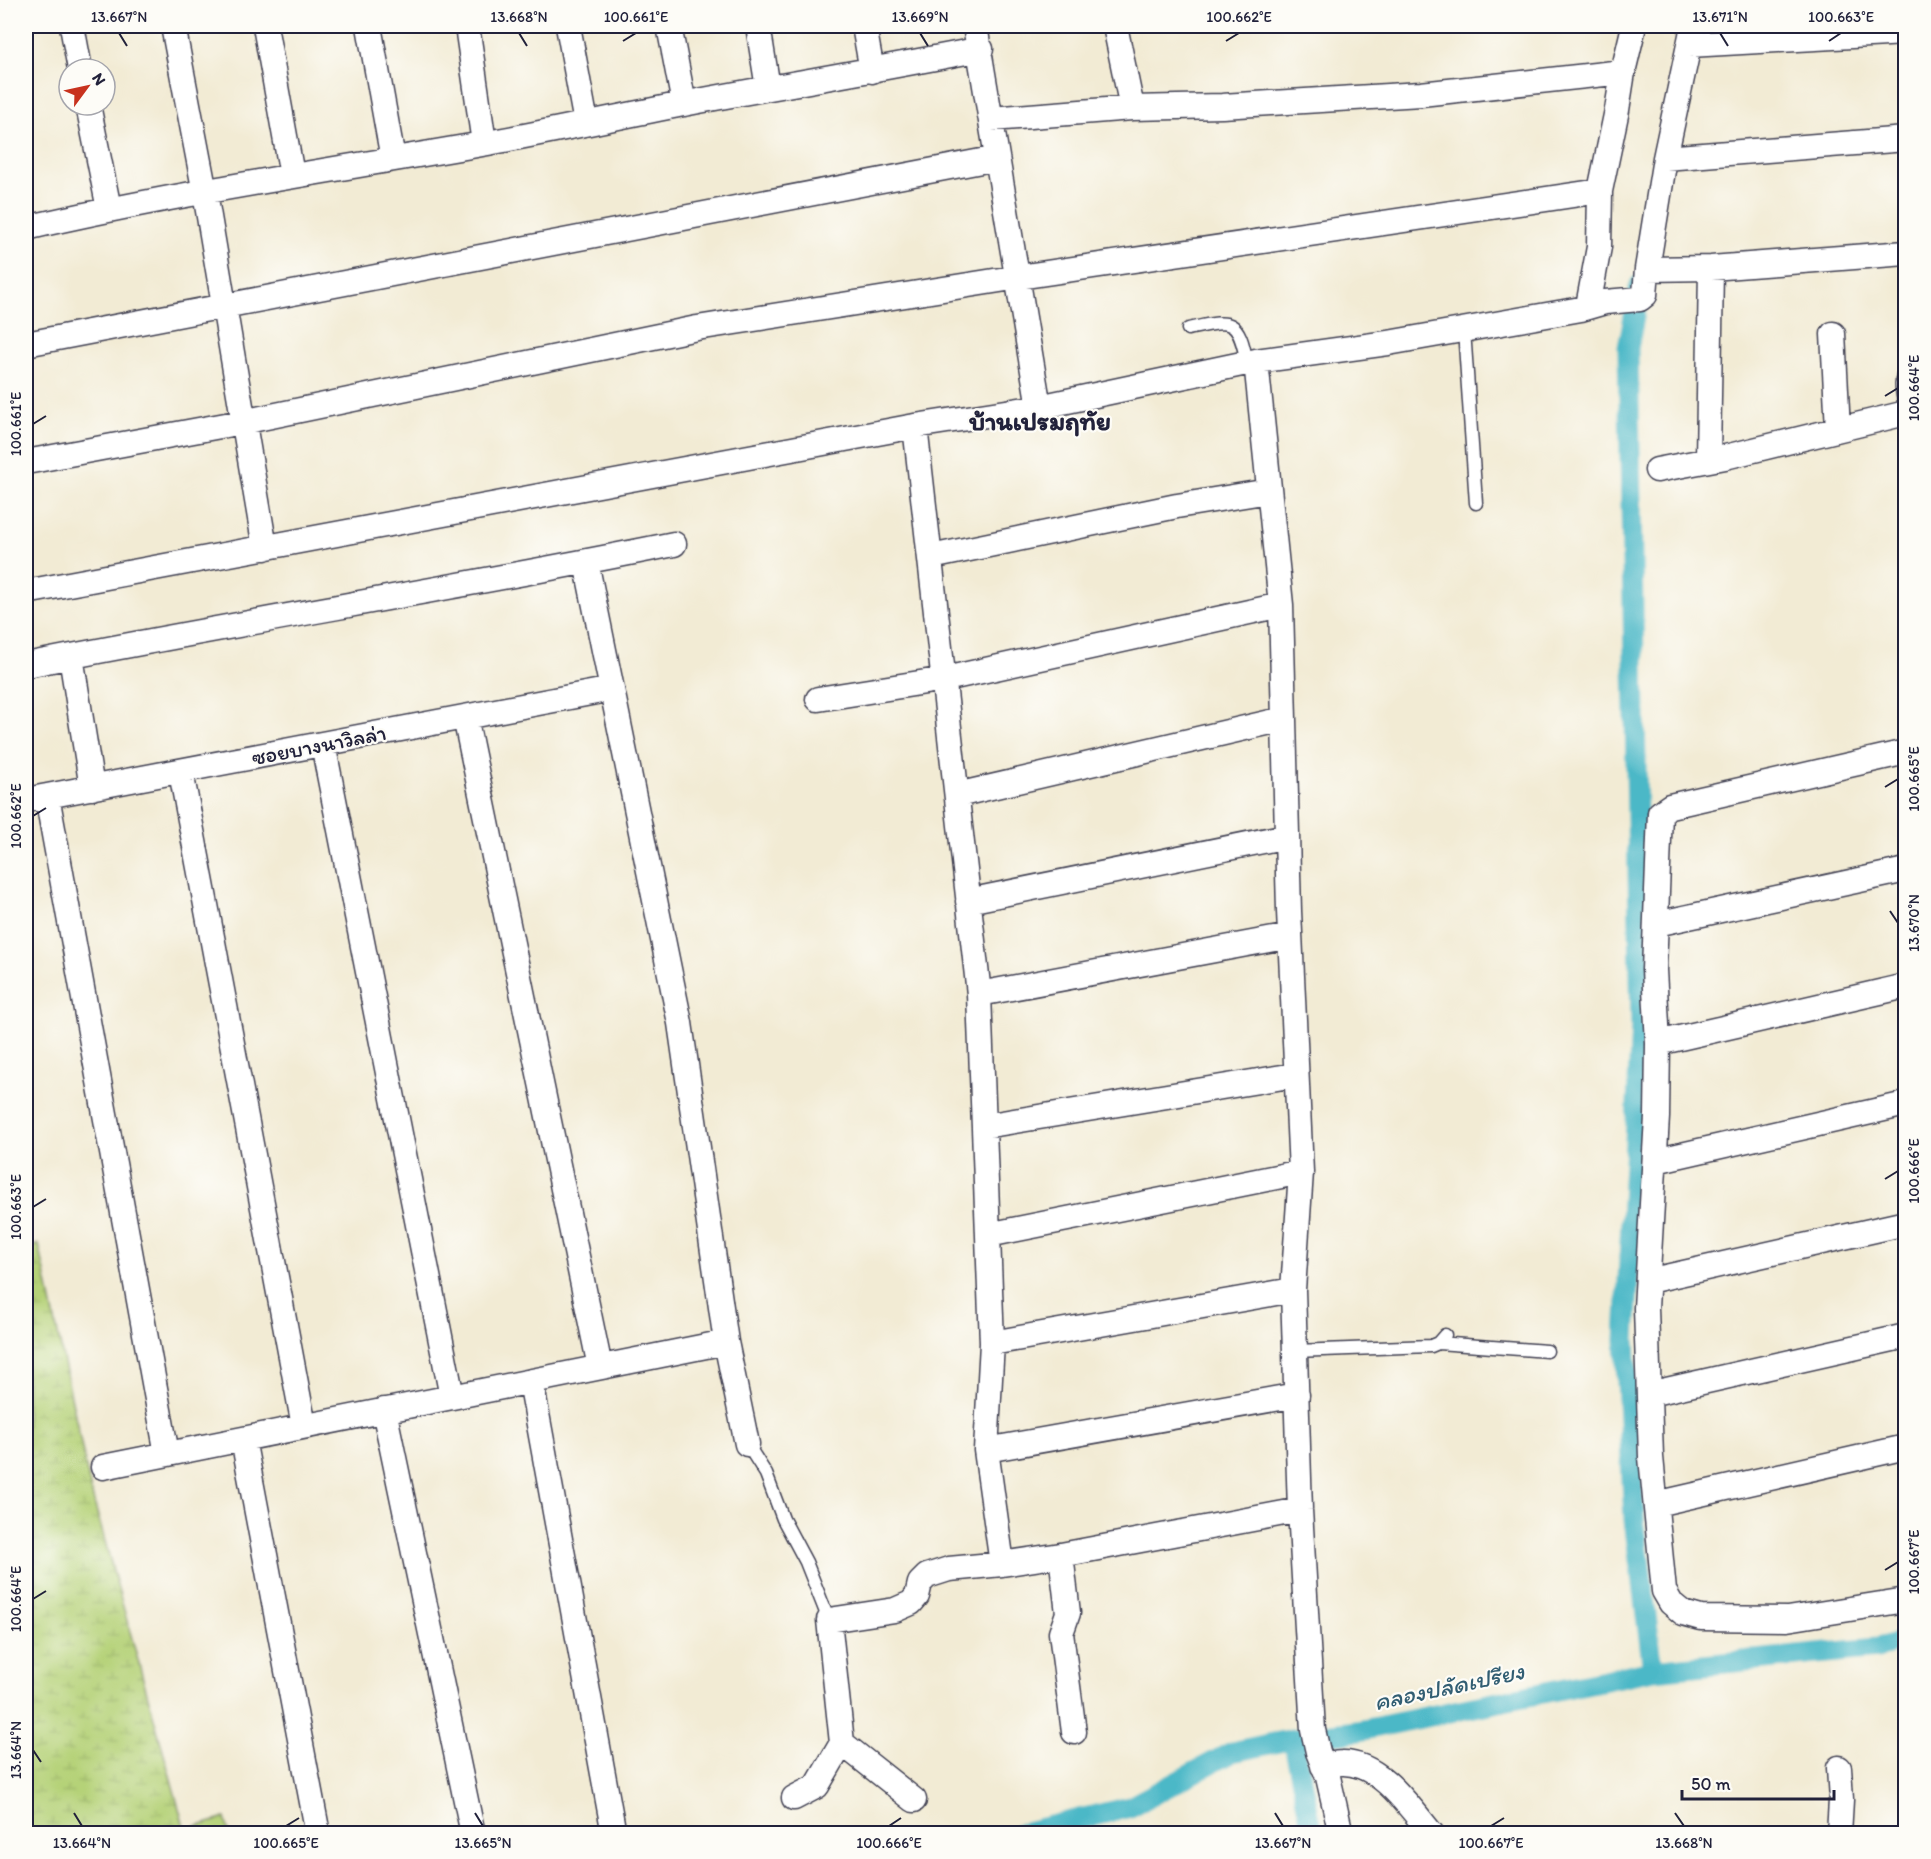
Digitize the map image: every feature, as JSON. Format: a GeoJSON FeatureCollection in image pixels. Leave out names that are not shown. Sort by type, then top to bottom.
{"type":"FeatureCollection","features":[{"type":"Feature","properties":{"kind":"street"},"geometry":{"type":"LineString","coordinates":[[72,26],[78,57]]}},
{"type":"Feature","properties":{"kind":"street"},"geometry":{"type":"LineString","coordinates":[[173,26],[205,193],[265,548]]}},
{"type":"Feature","properties":{"kind":"street"},"geometry":{"type":"LineString","coordinates":[[265,26],[292,175]]}},
{"type":"Feature","properties":{"kind":"street"},"geometry":{"type":"LineString","coordinates":[[369,26],[393,159]]}},
{"type":"Feature","properties":{"kind":"street"},"geometry":{"type":"LineString","coordinates":[[466,26],[484,143]]}},
{"type":"Feature","properties":{"kind":"street"},"geometry":{"type":"LineString","coordinates":[[568,26],[586,123]]}},
{"type":"Feature","properties":{"kind":"street"},"geometry":{"type":"LineString","coordinates":[[669,26],[684,104]]}},
{"type":"Feature","properties":{"kind":"street"},"geometry":{"type":"LineString","coordinates":[[758,26],[768,88]]}},
{"type":"Feature","properties":{"kind":"street"},"geometry":{"type":"LineString","coordinates":[[864,26],[872,71]]}},
{"type":"Feature","properties":{"kind":"street"},"geometry":{"type":"LineString","coordinates":[[975,26],[981,49],[997,158],[1040,407]]}},
{"type":"Feature","properties":{"kind":"street"},"geometry":{"type":"LineString","coordinates":[[1115,26],[1132,108]]}},
{"type":"Feature","properties":{"kind":"street"},"geometry":{"type":"LineString","coordinates":[[1596,304],[1600,191],[1634,26]]}},
{"type":"Feature","properties":{"kind":"street"},"geometry":{"type":"LineString","coordinates":[[26,592],[915,426],[1040,407],[1251,362],[1388,343],[1596,304],[1641,299],[1645,295],[1665,158],[1691,35],[1905,33]]}},
{"type":"Feature","properties":{"kind":"street"},"geometry":{"type":"LineString","coordinates":[[26,228],[109,209],[484,143],[981,49]]}},
{"type":"Feature","properties":{"kind":"street"},"geometry":{"type":"LineString","coordinates":[[991,119],[1132,108],[1222,106],[1421,94],[1623,72]]}},
{"type":"Feature","properties":{"kind":"street"},"geometry":{"type":"LineString","coordinates":[[90,117],[109,209]]}},
{"type":"Feature","properties":{"kind":"street"},"geometry":{"type":"LineString","coordinates":[[1665,158],[1905,139]]}},
{"type":"Feature","properties":{"kind":"street"},"geometry":{"type":"LineString","coordinates":[[26,344],[997,158]]}},
{"type":"Feature","properties":{"kind":"street"},"geometry":{"type":"LineString","coordinates":[[26,462],[242,422],[697,328],[1019,277],[1600,191]]}},
{"type":"Feature","properties":{"kind":"street"},"geometry":{"type":"LineString","coordinates":[[1647,269],[1711,268],[1905,253]]}},
{"type":"Feature","properties":{"kind":"street"},"geometry":{"type":"LineString","coordinates":[[1708,460],[1711,268]]}},
{"type":"Feature","properties":{"kind":"street"},"geometry":{"type":"LineString","coordinates":[[1833,334],[1838,429]]}},
{"type":"Feature","properties":{"kind":"street"},"geometry":{"type":"LineString","coordinates":[[1251,362],[1269,491],[1281,605],[1290,936],[1301,1172],[1293,1290],[1300,1510],[1318,1749],[1328,1777],[1341,1833]]}},
{"type":"Feature","properties":{"kind":"street"},"geometry":{"type":"LineString","coordinates":[[1657,470],[1708,460],[1905,411]]}},
{"type":"Feature","properties":{"kind":"street"},"geometry":{"type":"LineString","coordinates":[[915,426],[979,994],[992,1343],[986,1450],[1002,1564]]}},
{"type":"Feature","properties":{"kind":"street"},"geometry":{"type":"LineString","coordinates":[[931,557],[1177,506],[1269,491]]}},
{"type":"Feature","properties":{"kind":"street"},"geometry":{"type":"LineString","coordinates":[[26,665],[674,544]]}},
{"type":"Feature","properties":{"kind":"street"},"geometry":{"type":"LineString","coordinates":[[586,562],[680,1023],[726,1342],[747,1444]]}},
{"type":"Feature","properties":{"kind":"street"},"geometry":{"type":"LineString","coordinates":[[818,699],[945,679],[1281,605]]}},
{"type":"Feature","properties":{"kind":"street"},"geometry":{"type":"LineString","coordinates":[[73,669],[92,788]]}},
{"type":"Feature","properties":{"kind":"street","name":"ซอยบางนาวิลล่า"},"geometry":{"type":"LineString","coordinates":[[36,798],[612,689]]}},
{"type":"Feature","properties":{"kind":"street"},"geometry":{"type":"LineString","coordinates":[[465,717],[600,1367]]}},
{"type":"Feature","properties":{"kind":"street"},"geometry":{"type":"LineString","coordinates":[[957,795],[1284,719]]}},
{"type":"Feature","properties":{"kind":"street"},"geometry":{"type":"LineString","coordinates":[[322,744],[452,1396]]}},
{"type":"Feature","properties":{"kind":"street"},"geometry":{"type":"LineString","coordinates":[[1905,752],[1665,808],[1660,813],[1654,970],[1658,1043],[1655,1161],[1646,1308],[1652,1457],[1664,1591],[1671,1603],[1683,1613],[1701,1618],[1787,1619],[1905,1600]]}},
{"type":"Feature","properties":{"kind":"street"},"geometry":{"type":"LineString","coordinates":[[181,772],[304,1426]]}},
{"type":"Feature","properties":{"kind":"street"},"geometry":{"type":"LineString","coordinates":[[36,798],[167,1454]]}},
{"type":"Feature","properties":{"kind":"street"},"geometry":{"type":"LineString","coordinates":[[968,901],[1287,836]]}},
{"type":"Feature","properties":{"kind":"street"},"geometry":{"type":"LineString","coordinates":[[1656,924],[1905,870]]}},
{"type":"Feature","properties":{"kind":"street"},"geometry":{"type":"LineString","coordinates":[[979,994],[1290,936]]}},
{"type":"Feature","properties":{"kind":"street"},"geometry":{"type":"LineString","coordinates":[[1658,1043],[1905,986]]}},
{"type":"Feature","properties":{"kind":"street"},"geometry":{"type":"LineString","coordinates":[[984,1126],[1295,1075]]}},
{"type":"Feature","properties":{"kind":"street"},"geometry":{"type":"LineString","coordinates":[[1655,1161],[1905,1104]]}},
{"type":"Feature","properties":{"kind":"street"},"geometry":{"type":"LineString","coordinates":[[988,1235],[1301,1172]]}},
{"type":"Feature","properties":{"kind":"street"},"geometry":{"type":"LineString","coordinates":[[1648,1281],[1905,1223]]}},
{"type":"Feature","properties":{"kind":"street"},"geometry":{"type":"LineString","coordinates":[[992,1343],[1293,1290]]}},
{"type":"Feature","properties":{"kind":"street"},"geometry":{"type":"LineString","coordinates":[[1649,1394],[1905,1336]]}},
{"type":"Feature","properties":{"kind":"street"},"geometry":{"type":"LineString","coordinates":[[103,1467],[726,1342]]}},
{"type":"Feature","properties":{"kind":"street"},"geometry":{"type":"LineString","coordinates":[[531,1381],[612,1823],[610,1833]]}},
{"type":"Feature","properties":{"kind":"street"},"geometry":{"type":"LineString","coordinates":[[986,1450],[1297,1395]]}},
{"type":"Feature","properties":{"kind":"street"},"geometry":{"type":"LineString","coordinates":[[384,1410],[474,1833]]}},
{"type":"Feature","properties":{"kind":"street"},"geometry":{"type":"LineString","coordinates":[[243,1439],[318,1833]]}},
{"type":"Feature","properties":{"kind":"street"},"geometry":{"type":"LineString","coordinates":[[1656,1504],[1905,1447]]}},
{"type":"Feature","properties":{"kind":"street"},"geometry":{"type":"LineString","coordinates":[[794,1798],[817,1786],[842,1743],[829,1620],[895,1610],[911,1603],[917,1596],[920,1583],[927,1576],[949,1569],[1061,1555],[1300,1510]]}},
{"type":"Feature","properties":{"kind":"street"},"geometry":{"type":"LineString","coordinates":[[1061,1555],[1068,1613],[1061,1633],[1074,1732]]}},
{"type":"Feature","properties":{"kind":"street"},"geometry":{"type":"LineString","coordinates":[[842,1743],[914,1800]]}},
{"type":"Feature","properties":{"kind":"street"},"geometry":{"type":"LineString","coordinates":[[1318,1749],[1349,1764],[1373,1772],[1390,1784],[1432,1833]]}},
{"type":"Feature","properties":{"kind":"street"},"geometry":{"type":"LineString","coordinates":[[1839,1768],[1841,1800],[1839,1833]]}},
{"type":"Feature","properties":{"kind":"lane"},"geometry":{"type":"LineString","coordinates":[[1188,329],[1221,322],[1234,327],[1242,339],[1251,362]]}},
{"type":"Feature","properties":{"kind":"lane"},"geometry":{"type":"LineString","coordinates":[[1464,330],[1476,503]]}},
{"type":"Feature","properties":{"kind":"lane"},"geometry":{"type":"LineString","coordinates":[[1905,368],[1902,373],[1902,389],[1905,411]]}},
{"type":"Feature","properties":{"kind":"lane"},"geometry":{"type":"LineString","coordinates":[[1295,1351],[1431,1346],[1442,1339],[1547,1351]]}},
{"type":"Feature","properties":{"kind":"lane"},"geometry":{"type":"LineString","coordinates":[[747,1444],[766,1474],[783,1519],[806,1562],[829,1620]]}},
{"type":"Feature","properties":{"kind":"green space"},"geometry":{"type":"Polygon","coordinates":[[[39,1244],[91,1491],[185,1830],[225,1818],[229,1833],[26,1833],[26,1248],[39,1244]]]}},
{"type":"Feature","properties":{"kind":"waterway"},"geometry":{"type":"LineString","coordinates":[[1640,285],[1628,348],[1641,1026],[1625,1340],[1634,1520],[1653,1670]]}},
{"type":"Feature","properties":{"kind":"waterway","name":"คลองปลัดเปรียง"},"geometry":{"type":"LineString","coordinates":[[1018,1834],[1130,1807],[1232,1752],[1293,1739],[1358,1731],[1653,1670],[1878,1648],[1906,1640]]}},
{"type":"Feature","properties":{"kind":"waterway"},"geometry":{"type":"LineString","coordinates":[[1293,1739],[1313,1834]]}},
{"type":"Feature","properties":{"kind":"district","name":"บ้านเปรมฤทัย"},"geometry":{"type":"Point","coordinates":[1040,421]}}]}
